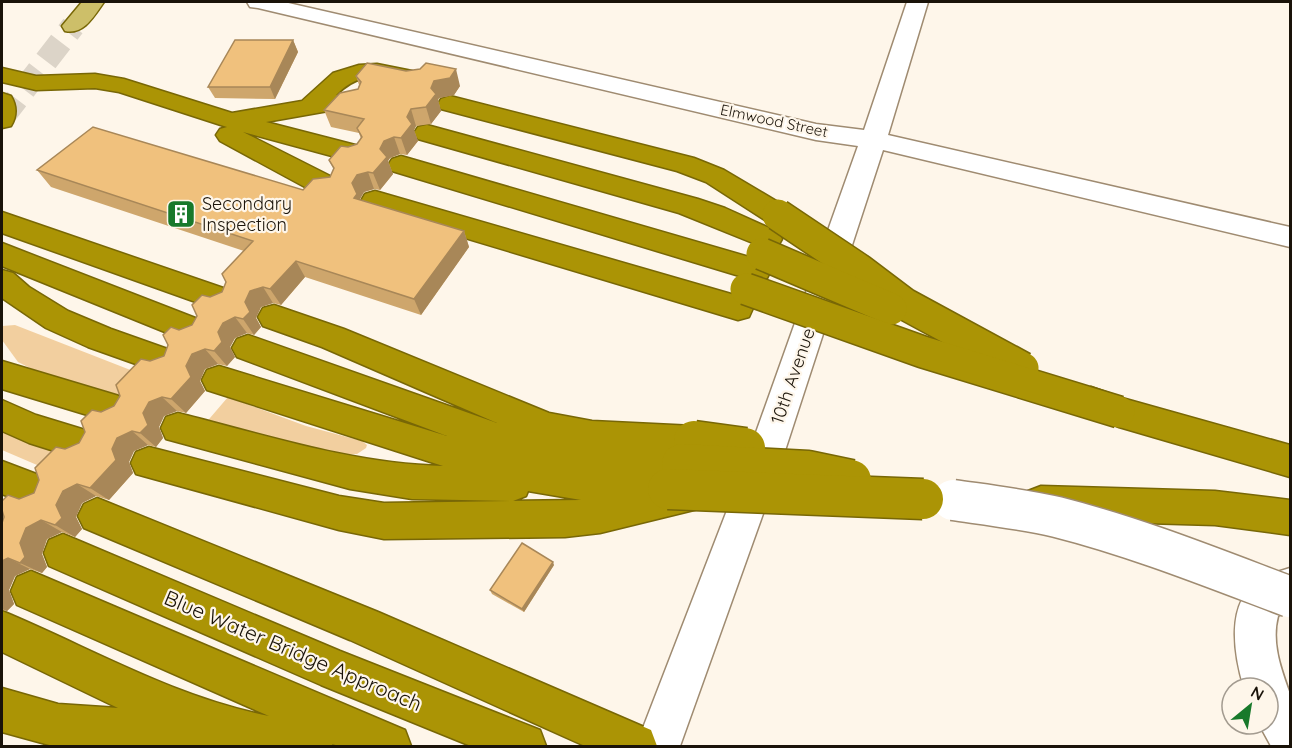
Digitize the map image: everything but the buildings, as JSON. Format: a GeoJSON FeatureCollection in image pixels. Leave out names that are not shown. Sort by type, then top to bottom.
{"type":"FeatureCollection","features":[{"type":"Feature","properties":{"kind":"highway"},"geometry":{"type":"LineString","coordinates":[[294,112],[340,79],[354,73],[382,71],[417,79]]}},
{"type":"Feature","properties":{"kind":"highway"},"geometry":{"type":"LineString","coordinates":[[2,75],[36,83],[83,81],[108,83],[137,90],[232,129],[347,162]]}},
{"type":"Feature","properties":{"kind":"highway"},"geometry":{"type":"LineString","coordinates":[[166,102],[210,115],[248,117],[294,112],[353,100],[349,90],[294,112],[258,124],[232,129]]}},
{"type":"Feature","properties":{"kind":"highway"},"geometry":{"type":"LineString","coordinates":[[2,101],[2,120]]}},
{"type":"Feature","properties":{"kind":"highway"},"geometry":{"type":"LineString","coordinates":[[294,112],[297,122],[347,162]]}},
{"type":"Feature","properties":{"kind":"highway"},"geometry":{"type":"LineString","coordinates":[[210,115],[232,129],[347,162]]}},
{"type":"Feature","properties":{"kind":"highway"},"geometry":{"type":"LineString","coordinates":[[420,143],[763,250],[902,308],[1067,391]]}},
{"type":"Feature","properties":{"kind":"highway"},"geometry":{"type":"LineString","coordinates":[[420,143],[763,250],[860,270],[902,308],[972,352]]}},
{"type":"Feature","properties":{"kind":"highway"},"geometry":{"type":"LineString","coordinates":[[420,143],[688,206],[763,250],[923,352],[1290,461]]}},
{"type":"Feature","properties":{"kind":"highway"},"geometry":{"type":"LineString","coordinates":[[420,143],[685,164],[715,176],[763,250],[972,352],[1119,412]]}},
{"type":"Feature","properties":{"kind":"highway"},"geometry":{"type":"LineString","coordinates":[[2,222],[221,299]]}},
{"type":"Feature","properties":{"kind":"highway"},"geometry":{"type":"LineString","coordinates":[[2,254],[192,330]]}},
{"type":"Feature","properties":{"kind":"highway"},"geometry":{"type":"LineString","coordinates":[[2,281],[29,304],[75,327],[164,361]]}},
{"type":"Feature","properties":{"kind":"highway"},"geometry":{"type":"LineString","coordinates":[[274,318],[333,338],[548,428],[592,436],[677,473],[708,491],[1215,508],[1290,518]]}},
{"type":"Feature","properties":{"kind":"highway"},"geometry":{"type":"LineString","coordinates":[[248,348],[536,453],[677,473]]}},
{"type":"Feature","properties":{"kind":"highway"},"geometry":{"type":"LineString","coordinates":[[2,375],[117,409]]}},
{"type":"Feature","properties":{"kind":"highway"},"geometry":{"type":"LineString","coordinates":[[219,380],[485,465],[550,480],[602,486]]}},
{"type":"Feature","properties":{"kind":"highway"},"geometry":{"type":"LineString","coordinates":[[2,416],[29,428],[82,444]]}},
{"type":"Feature","properties":{"kind":"highway"},"geometry":{"type":"LineString","coordinates":[[178,428],[338,470],[412,482],[602,486],[677,473],[808,471],[938,500]]}},
{"type":"Feature","properties":{"kind":"highway"},"geometry":{"type":"LineString","coordinates":[[149,463],[339,513],[384,521],[565,519],[600,514],[677,473]]}},
{"type":"Feature","properties":{"kind":"highway"},"geometry":{"type":"LineString","coordinates":[[2,477],[39,492]]}},
{"type":"Feature","properties":{"kind":"highway"},"geometry":{"type":"LineString","coordinates":[[97,516],[364,626],[635,747]]}},
{"type":"Feature","properties":{"kind":"highway","name":"Blue Water Bridge Approach"},"geometry":{"type":"LineString","coordinates":[[63,553],[336,670],[519,745]]}},
{"type":"Feature","properties":{"kind":"highway"},"geometry":{"type":"LineString","coordinates":[[31,591],[389,747]]}},
{"type":"Feature","properties":{"kind":"highway"},"geometry":{"type":"LineString","coordinates":[[2,631],[200,720],[304,745]]}},
{"type":"Feature","properties":{"kind":"highway"},"geometry":{"type":"LineString","coordinates":[[2,710],[58,726],[304,745]]}},
{"type":"Feature","properties":{"kind":"main road"},"geometry":{"type":"LineString","coordinates":[[73,26],[93,2]]}},
{"type":"Feature","properties":{"kind":"street","name":"Elmwood Street"},"geometry":{"type":"LineString","coordinates":[[258,2],[816,132],[874,140],[1290,237]]}},
{"type":"Feature","properties":{"kind":"street","name":"10th Avenue"},"geometry":{"type":"LineString","coordinates":[[658,747],[737,539],[874,140],[918,2]]}},
{"type":"Feature","properties":{"kind":"street"},"geometry":{"type":"LineString","coordinates":[[938,500],[1016,509],[1068,520],[1126,537],[1290,597]]}},
{"type":"Feature","properties":{"kind":"street"},"geometry":{"type":"LineString","coordinates":[[1260,676],[1254,639],[1257,615],[1267,598],[1290,588]]}},
{"type":"Feature","properties":{"kind":"street"},"geometry":{"type":"LineString","coordinates":[[1280,719],[1290,737]]}},
{"type":"Feature","properties":{"kind":"shaded area"},"geometry":{"type":"Polygon","coordinates":[[[15,325],[151,378],[131,400],[34,370],[18,362],[2,340],[2,326],[15,325]]]}},
{"type":"Feature","properties":{"kind":"shaded area"},"geometry":{"type":"Polygon","coordinates":[[[228,397],[306,426],[362,441],[367,445],[366,448],[357,454],[334,455],[204,425],[228,397]]]}},
{"type":"Feature","properties":{"kind":"shaded area"},"geometry":{"type":"Polygon","coordinates":[[[2,429],[76,454],[58,474],[2,450],[2,429]]]}},
{"type":"Feature","properties":{"kind":"tunnel"},"geometry":{"type":"LineString","coordinates":[[2,118],[73,26]]}},
{"type":"Feature","properties":{"kind":"place","name":"Secondary Inspection"},"geometry":{"type":"Point","coordinates":[181,214]}}]}
